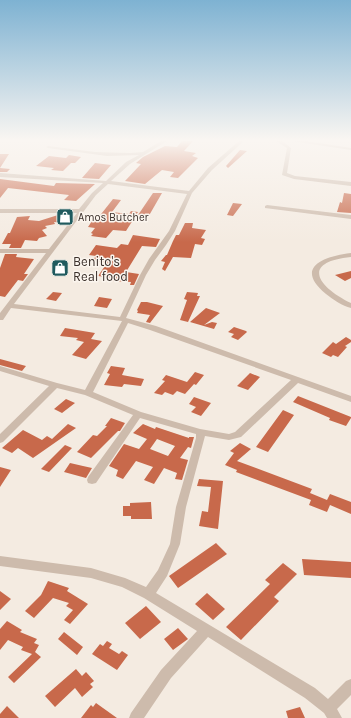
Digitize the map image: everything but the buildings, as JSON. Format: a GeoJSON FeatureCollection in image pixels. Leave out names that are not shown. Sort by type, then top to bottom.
{"type":"FeatureCollection","features":[{"type":"Feature","properties":{"kind":"street"},"geometry":{"type":"LineString","coordinates":[[0,175],[105,182],[190,193]]}},
{"type":"Feature","properties":{"kind":"street"},"geometry":{"type":"LineString","coordinates":[[0,318],[86,202],[114,175]]}},
{"type":"Feature","properties":{"kind":"street"},"geometry":{"type":"LineString","coordinates":[[88,393],[124,320],[143,275],[152,258],[172,232],[190,193],[205,175]]}},
{"type":"Feature","properties":{"kind":"street"},"geometry":{"type":"LineString","coordinates":[[286,175],[294,177],[351,184]]}},
{"type":"Feature","properties":{"kind":"street"},"geometry":{"type":"LineString","coordinates":[[267,207],[351,217]]}},
{"type":"Feature","properties":{"kind":"street"},"geometry":{"type":"LineString","coordinates":[[0,210],[80,211]]}},
{"type":"Feature","properties":{"kind":"street"},"geometry":{"type":"LineString","coordinates":[[0,251],[51,251]]}},
{"type":"Feature","properties":{"kind":"street"},"geometry":{"type":"LineString","coordinates":[[351,255],[324,261],[316,270],[316,276],[322,287],[341,301],[351,306]]}},
{"type":"Feature","properties":{"kind":"street"},"geometry":{"type":"LineString","coordinates":[[10,306],[124,320],[160,330],[296,380],[351,398]]}},
{"type":"Feature","properties":{"kind":"street"},"geometry":{"type":"LineString","coordinates":[[0,368],[55,385],[88,393],[138,414],[200,432],[229,437],[238,435],[296,380]]}},
{"type":"Feature","properties":{"kind":"street"},"geometry":{"type":"LineString","coordinates":[[0,440],[55,385]]}},
{"type":"Feature","properties":{"kind":"street"},"geometry":{"type":"LineString","coordinates":[[92,480],[138,414]]}},
{"type":"Feature","properties":{"kind":"street"},"geometry":{"type":"LineString","coordinates":[[148,594],[163,573],[175,544],[181,506],[201,438],[200,432]]}},
{"type":"Feature","properties":{"kind":"street"},"geometry":{"type":"LineString","coordinates":[[0,561],[91,573],[125,583],[148,594],[310,693],[332,713],[351,686]]}},
{"type":"Feature","properties":{"kind":"street"},"geometry":{"type":"LineString","coordinates":[[136,718],[166,674],[206,630]]}},
{"type":"Feature","properties":{"kind":"place","name":"Amos Butcher"},"geometry":{"type":"Point","coordinates":[65,217]}},
{"type":"Feature","properties":{"kind":"place","name":"Benito's Real food"},"geometry":{"type":"Point","coordinates":[60,268]}}]}
